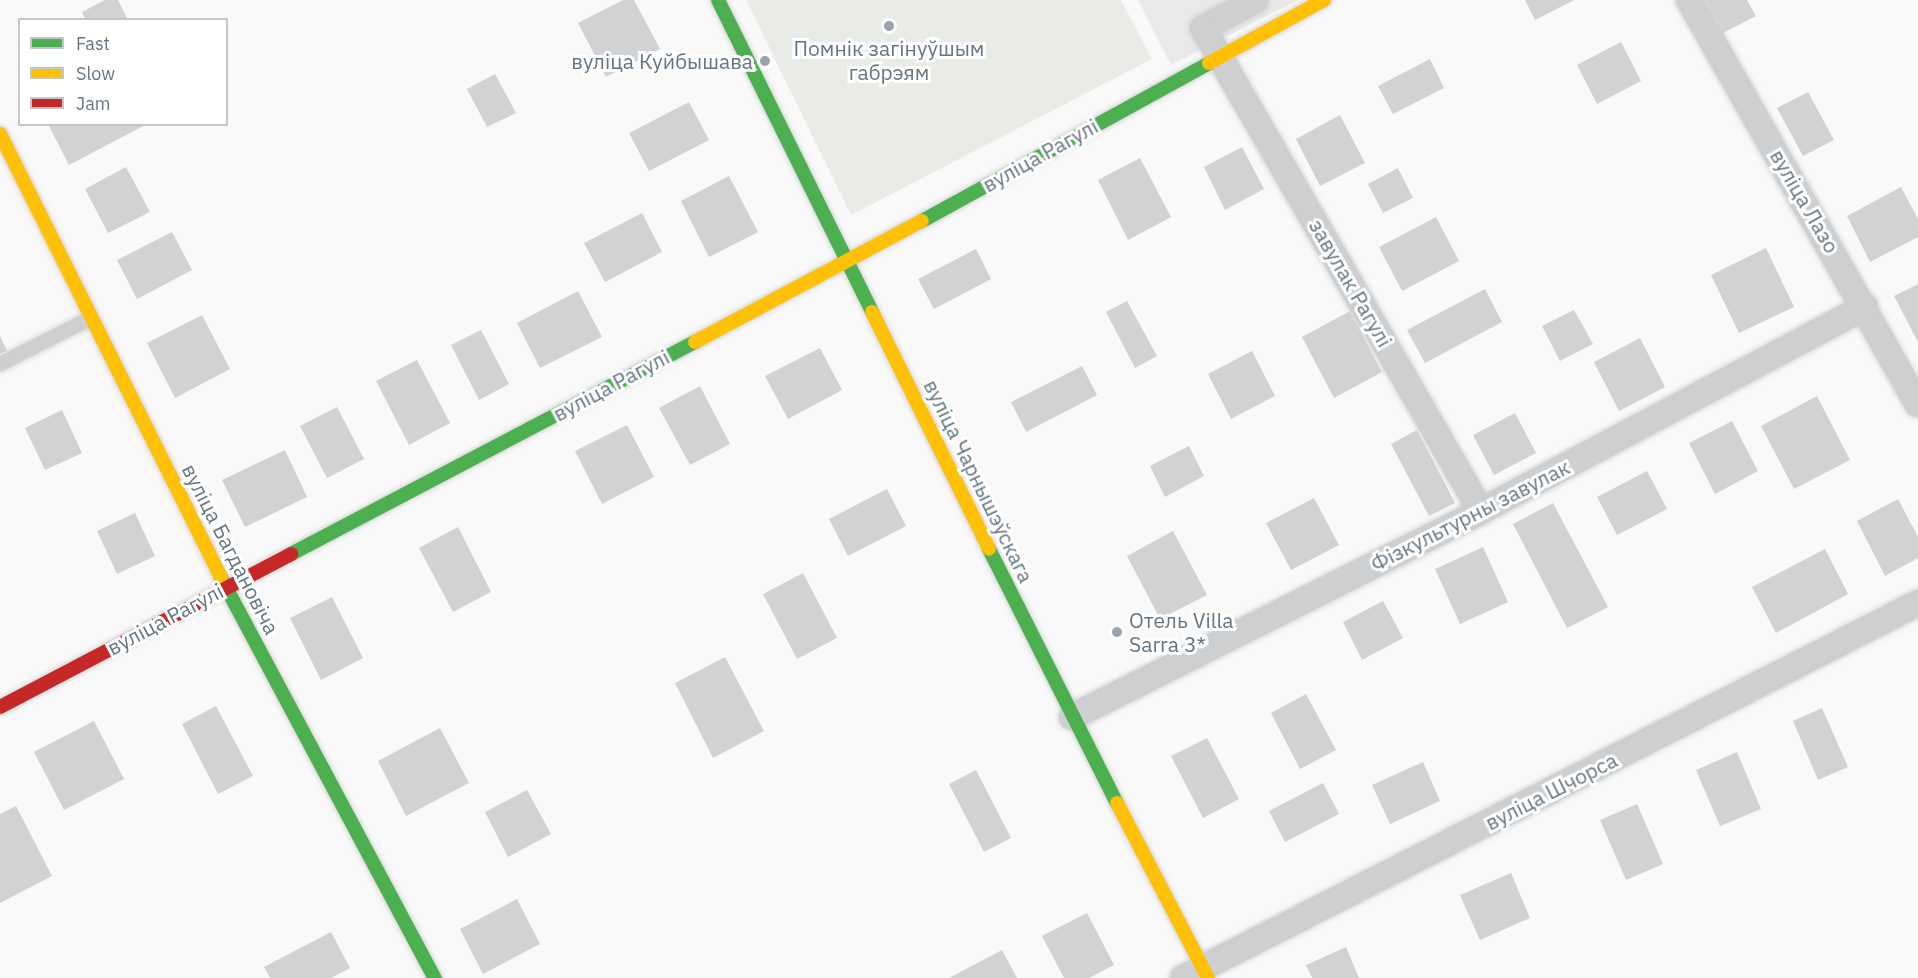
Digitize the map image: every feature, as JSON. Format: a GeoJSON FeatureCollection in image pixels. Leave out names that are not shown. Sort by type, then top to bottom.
{"type":"FeatureCollection","features":[{"type":"Feature","properties":{"kind":"street","name":"вуліца Чарнышэўскага"},"geometry":{"type":"LineString","coordinates":[[718,0],[1198,975]]}},
{"type":"Feature","properties":{"kind":"street"},"geometry":{"type":"LineString","coordinates":[[1219,56],[1203,28],[1256,0]]}},
{"type":"Feature","properties":{"kind":"street","name":"вуліца Рагулі"},"geometry":{"type":"LineString","coordinates":[[0,707],[846,262],[1324,0]]}},
{"type":"Feature","properties":{"kind":"street","name":"вуліца Лазо"},"geometry":{"type":"LineString","coordinates":[[1689,0],[1918,404]]}},
{"type":"Feature","properties":{"kind":"street","name":"завулак Рагулі"},"geometry":{"type":"LineString","coordinates":[[1219,56],[1481,511]]}},
{"type":"Feature","properties":{"kind":"street","name":"вуліца Багдановіча"},"geometry":{"type":"LineString","coordinates":[[0,134],[225,587],[435,978]]}},
{"type":"Feature","properties":{"kind":"street","name":"Фізкультурны завулак"},"geometry":{"type":"LineString","coordinates":[[1072,717],[1481,511],[1865,307]]}},
{"type":"Feature","properties":{"kind":"street","name":"вуліца Шчорса"},"geometry":{"type":"LineString","coordinates":[[1198,975],[1918,603]]}},
{"type":"Feature","properties":{"kind":"lane"},"geometry":{"type":"LineString","coordinates":[[0,364],[91,318]]}},
{"type":"Feature","properties":{"kind":"shaded area"},"geometry":{"type":"Polygon","coordinates":[[[746,0],[1121,0],[1152,59],[851,215],[746,0]]]}},
{"type":"Feature","properties":{"kind":"shaded area"},"geometry":{"type":"Polygon","coordinates":[[[1138,0],[1298,0],[1171,65],[1138,0]]]}},
{"type":"Feature","properties":{"kind":"building"},"geometry":{"type":"Polygon","coordinates":[[[105,0],[118,0],[127,18],[85,18],[82,12],[105,0]]]}},
{"type":"Feature","properties":{"kind":"building"},"geometry":{"type":"Polygon","coordinates":[[[623,0],[634,0],[660,49],[606,77],[578,23],[623,0]]]}},
{"type":"Feature","properties":{"kind":"building"},"geometry":{"type":"Polygon","coordinates":[[[1525,0],[1574,0],[1535,20],[1525,0]]]}},
{"type":"Feature","properties":{"kind":"building"},"geometry":{"type":"Polygon","coordinates":[[[1703,0],[1747,0],[1756,16],[1721,34],[1703,0]]]}},
{"type":"Feature","properties":{"kind":"building"},"geometry":{"type":"Polygon","coordinates":[[[1621,42],[1641,81],[1597,104],[1577,65],[1621,42]]]}},
{"type":"Feature","properties":{"kind":"building"},"geometry":{"type":"Polygon","coordinates":[[[1430,59],[1444,88],[1393,114],[1378,86],[1430,59]]]}},
{"type":"Feature","properties":{"kind":"building"},"geometry":{"type":"Polygon","coordinates":[[[495,74],[516,113],[487,127],[467,89],[495,74]]]}},
{"type":"Feature","properties":{"kind":"building"},"geometry":{"type":"Polygon","coordinates":[[[1808,92],[1834,140],[1803,156],[1777,108],[1808,92]]]}},
{"type":"Feature","properties":{"kind":"building"},"geometry":{"type":"Polygon","coordinates":[[[689,102],[709,140],[649,171],[629,133],[689,102]]]}},
{"type":"Feature","properties":{"kind":"building"},"geometry":{"type":"Polygon","coordinates":[[[1340,115],[1365,163],[1320,186],[1296,139],[1340,115]]]}},
{"type":"Feature","properties":{"kind":"building"},"geometry":{"type":"Polygon","coordinates":[[[49,126],[143,126],[69,165],[49,126]]]}},
{"type":"Feature","properties":{"kind":"building"},"geometry":{"type":"Polygon","coordinates":[[[1242,147],[1264,189],[1225,210],[1204,167],[1242,147]]]}},
{"type":"Feature","properties":{"kind":"building"},"geometry":{"type":"Polygon","coordinates":[[[1140,158],[1171,217],[1128,240],[1098,180],[1140,158]]]}},
{"type":"Feature","properties":{"kind":"building"},"geometry":{"type":"Polygon","coordinates":[[[126,167],[150,212],[108,233],[85,189],[126,167]]]}},
{"type":"Feature","properties":{"kind":"building"},"geometry":{"type":"Polygon","coordinates":[[[1398,168],[1413,198],[1383,213],[1368,184],[1398,168]]]}},
{"type":"Feature","properties":{"kind":"building"},"geometry":{"type":"Polygon","coordinates":[[[729,176],[758,232],[709,257],[681,201],[729,176]]]}},
{"type":"Feature","properties":{"kind":"building"},"geometry":{"type":"Polygon","coordinates":[[[1901,187],[1918,219],[1918,237],[1870,262],[1847,216],[1901,187]]]}},
{"type":"Feature","properties":{"kind":"building"},"geometry":{"type":"Polygon","coordinates":[[[642,213],[662,252],[605,282],[584,243],[642,213]]]}},
{"type":"Feature","properties":{"kind":"building"},"geometry":{"type":"Polygon","coordinates":[[[1436,217],[1459,261],[1402,291],[1379,247],[1436,217]]]}},
{"type":"Feature","properties":{"kind":"building"},"geometry":{"type":"Polygon","coordinates":[[[172,232],[192,270],[137,299],[117,260],[172,232]]]}},
{"type":"Feature","properties":{"kind":"building"},"geometry":{"type":"Polygon","coordinates":[[[1766,248],[1794,307],[1739,333],[1711,275],[1766,248]]]}},
{"type":"Feature","properties":{"kind":"building"},"geometry":{"type":"Polygon","coordinates":[[[976,249],[991,279],[934,309],[918,279],[976,249]]]}},
{"type":"Feature","properties":{"kind":"building"},"geometry":{"type":"Polygon","coordinates":[[[1918,284],[1918,342],[1894,296],[1918,284]]]}},
{"type":"Feature","properties":{"kind":"building"},"geometry":{"type":"Polygon","coordinates":[[[1485,289],[1502,322],[1425,363],[1407,330],[1485,289]]]}},
{"type":"Feature","properties":{"kind":"building"},"geometry":{"type":"Polygon","coordinates":[[[578,291],[602,337],[540,368],[517,323],[578,291]]]}},
{"type":"Feature","properties":{"kind":"building"},"geometry":{"type":"Polygon","coordinates":[[[1127,301],[1157,356],[1135,368],[1106,312],[1127,301]]]}},
{"type":"Feature","properties":{"kind":"building"},"geometry":{"type":"Polygon","coordinates":[[[1574,310],[1593,344],[1560,361],[1542,326],[1574,310]]]}},
{"type":"Feature","properties":{"kind":"building"},"geometry":{"type":"Polygon","coordinates":[[[1350,311],[1382,372],[1334,398],[1302,337],[1350,311]]]}},
{"type":"Feature","properties":{"kind":"building"},"geometry":{"type":"Polygon","coordinates":[[[202,315],[230,369],[175,398],[147,343],[202,315]]]}},
{"type":"Feature","properties":{"kind":"building"},"geometry":{"type":"Polygon","coordinates":[[[481,330],[509,384],[479,400],[451,345],[481,330]]]}},
{"type":"Feature","properties":{"kind":"building"},"geometry":{"type":"Polygon","coordinates":[[[0,336],[7,351],[0,354],[0,336]]]}},
{"type":"Feature","properties":{"kind":"building"},"geometry":{"type":"Polygon","coordinates":[[[1640,338],[1665,387],[1619,411],[1594,362],[1640,338]]]}},
{"type":"Feature","properties":{"kind":"building"},"geometry":{"type":"Polygon","coordinates":[[[820,348],[842,390],[788,419],[765,376],[820,348]]]}},
{"type":"Feature","properties":{"kind":"building"},"geometry":{"type":"Polygon","coordinates":[[[1252,351],[1275,396],[1231,419],[1208,374],[1252,351]]]}},
{"type":"Feature","properties":{"kind":"building"},"geometry":{"type":"Polygon","coordinates":[[[417,360],[450,423],[409,445],[376,381],[417,360]]]}},
{"type":"Feature","properties":{"kind":"building"},"geometry":{"type":"Polygon","coordinates":[[[1082,366],[1097,395],[1026,432],[1011,402],[1082,366]]]}},
{"type":"Feature","properties":{"kind":"building"},"geometry":{"type":"Polygon","coordinates":[[[700,386],[730,444],[690,465],[659,408],[700,386]]]}},
{"type":"Feature","properties":{"kind":"building"},"geometry":{"type":"Polygon","coordinates":[[[1817,396],[1850,460],[1794,489],[1761,426],[1817,396]]]}},
{"type":"Feature","properties":{"kind":"building"},"geometry":{"type":"Polygon","coordinates":[[[337,407],[364,459],[327,478],[300,426],[337,407]]]}},
{"type":"Feature","properties":{"kind":"building"},"geometry":{"type":"Polygon","coordinates":[[[62,410],[82,453],[45,470],[25,428],[62,410]]]}},
{"type":"Feature","properties":{"kind":"building"},"geometry":{"type":"Polygon","coordinates":[[[1515,413],[1536,453],[1494,475],[1473,435],[1515,413]]]}},
{"type":"Feature","properties":{"kind":"building"},"geometry":{"type":"Polygon","coordinates":[[[1732,421],[1758,471],[1715,494],[1689,443],[1732,421]]]}},
{"type":"Feature","properties":{"kind":"building"},"geometry":{"type":"Polygon","coordinates":[[[627,425],[654,477],[602,504],[575,451],[627,425]]]}},
{"type":"Feature","properties":{"kind":"building"},"geometry":{"type":"Polygon","coordinates":[[[1417,430],[1455,503],[1429,516],[1391,444],[1417,430]]]}},
{"type":"Feature","properties":{"kind":"building"},"geometry":{"type":"Polygon","coordinates":[[[1189,446],[1204,476],[1165,497],[1150,466],[1189,446]]]}},
{"type":"Feature","properties":{"kind":"building"},"geometry":{"type":"Polygon","coordinates":[[[285,450],[307,497],[245,527],[222,480],[285,450]]]}},
{"type":"Feature","properties":{"kind":"building"},"geometry":{"type":"Polygon","coordinates":[[[1647,471],[1667,509],[1617,535],[1597,497],[1647,471]]]}},
{"type":"Feature","properties":{"kind":"building"},"geometry":{"type":"Polygon","coordinates":[[[887,489],[906,526],[848,556],[829,519],[887,489]]]}},
{"type":"Feature","properties":{"kind":"building"},"geometry":{"type":"Polygon","coordinates":[[[1314,498],[1339,545],[1291,570],[1266,523],[1314,498]]]}},
{"type":"Feature","properties":{"kind":"building"},"geometry":{"type":"Polygon","coordinates":[[[1898,499],[1918,537],[1918,558],[1885,576],[1857,521],[1898,499]]]}},
{"type":"Feature","properties":{"kind":"building"},"geometry":{"type":"Polygon","coordinates":[[[1553,503],[1608,607],[1567,628],[1513,524],[1553,503]]]}},
{"type":"Feature","properties":{"kind":"building"},"geometry":{"type":"Polygon","coordinates":[[[135,513],[155,556],[117,574],[97,531],[135,513]]]}},
{"type":"Feature","properties":{"kind":"building"},"geometry":{"type":"Polygon","coordinates":[[[458,527],[491,592],[453,612],[419,548],[458,527]]]}},
{"type":"Feature","properties":{"kind":"building"},"geometry":{"type":"Polygon","coordinates":[[[1173,531],[1207,595],[1160,619],[1127,556],[1173,531]]]}},
{"type":"Feature","properties":{"kind":"building"},"geometry":{"type":"Polygon","coordinates":[[[1483,547],[1508,602],[1460,624],[1435,569],[1483,547]]]}},
{"type":"Feature","properties":{"kind":"building"},"geometry":{"type":"Polygon","coordinates":[[[1825,549],[1848,594],[1776,633],[1752,587],[1825,549]]]}},
{"type":"Feature","properties":{"kind":"building"},"geometry":{"type":"Polygon","coordinates":[[[803,573],[837,638],[797,659],[763,594],[803,573]]]}},
{"type":"Feature","properties":{"kind":"building"},"geometry":{"type":"Polygon","coordinates":[[[332,597],[363,658],[321,680],[290,618],[332,597]]]}},
{"type":"Feature","properties":{"kind":"building"},"geometry":{"type":"Polygon","coordinates":[[[1383,601],[1403,638],[1362,660],[1343,622],[1383,601]]]}},
{"type":"Feature","properties":{"kind":"building"},"geometry":{"type":"Polygon","coordinates":[[[725,657],[764,731],[713,758],[675,683],[725,657]]]}},
{"type":"Feature","properties":{"kind":"building"},"geometry":{"type":"Polygon","coordinates":[[[1306,694],[1336,750],[1300,769],[1271,713],[1306,694]]]}},
{"type":"Feature","properties":{"kind":"building"},"geometry":{"type":"Polygon","coordinates":[[[216,706],[253,776],[218,794],[182,724],[216,706]]]}},
{"type":"Feature","properties":{"kind":"building"},"geometry":{"type":"Polygon","coordinates":[[[1822,708],[1848,767],[1818,780],[1793,721],[1822,708]]]}},
{"type":"Feature","properties":{"kind":"building"},"geometry":{"type":"Polygon","coordinates":[[[94,721],[124,779],[64,810],[34,752],[94,721]]]}},
{"type":"Feature","properties":{"kind":"building"},"geometry":{"type":"Polygon","coordinates":[[[440,728],[469,783],[406,816],[378,761],[440,728]]]}},
{"type":"Feature","properties":{"kind":"building"},"geometry":{"type":"Polygon","coordinates":[[[1207,738],[1239,799],[1203,818],[1171,756],[1207,738]]]}},
{"type":"Feature","properties":{"kind":"building"},"geometry":{"type":"Polygon","coordinates":[[[1737,752],[1761,809],[1720,826],[1696,770],[1737,752]]]}},
{"type":"Feature","properties":{"kind":"building"},"geometry":{"type":"Polygon","coordinates":[[[1423,762],[1440,801],[1390,824],[1372,785],[1423,762]]]}},
{"type":"Feature","properties":{"kind":"building"},"geometry":{"type":"Polygon","coordinates":[[[976,770],[1011,838],[984,852],[949,784],[976,770]]]}},
{"type":"Feature","properties":{"kind":"building"},"geometry":{"type":"Polygon","coordinates":[[[1323,783],[1339,814],[1285,842],[1269,811],[1323,783]]]}},
{"type":"Feature","properties":{"kind":"building"},"geometry":{"type":"Polygon","coordinates":[[[527,790],[551,834],[508,857],[485,812],[527,790]]]}},
{"type":"Feature","properties":{"kind":"building"},"geometry":{"type":"Polygon","coordinates":[[[1637,804],[1663,864],[1626,880],[1600,820],[1637,804]]]}},
{"type":"Feature","properties":{"kind":"building"},"geometry":{"type":"Polygon","coordinates":[[[16,806],[52,876],[0,903],[0,814],[16,806]]]}},
{"type":"Feature","properties":{"kind":"building"},"geometry":{"type":"Polygon","coordinates":[[[1511,873],[1530,918],[1480,940],[1460,895],[1511,873]]]}},
{"type":"Feature","properties":{"kind":"building"},"geometry":{"type":"Polygon","coordinates":[[[517,899],[540,944],[483,974],[460,929],[517,899]]]}},
{"type":"Feature","properties":{"kind":"building"},"geometry":{"type":"Polygon","coordinates":[[[1087,913],[1114,965],[1089,978],[1064,978],[1042,936],[1087,913]]]}},
{"type":"Feature","properties":{"kind":"building"},"geometry":{"type":"Polygon","coordinates":[[[331,932],[350,968],[331,978],[270,978],[264,967],[331,932]]]}},
{"type":"Feature","properties":{"kind":"building"},"geometry":{"type":"Polygon","coordinates":[[[1346,947],[1359,978],[1312,978],[1306,965],[1346,947]]]}},
{"type":"Feature","properties":{"kind":"building"},"geometry":{"type":"Polygon","coordinates":[[[1002,950],[1017,978],[949,978],[1002,950]]]}},
{"type":"Feature","properties":{"kind":"traffic: fast"},"geometry":{"type":"LineString","coordinates":[[718,0],[872,312]]}},
{"type":"Feature","properties":{"kind":"traffic: fast"},"geometry":{"type":"LineString","coordinates":[[922,221],[1209,63]]}},
{"type":"Feature","properties":{"kind":"traffic: fast"},"geometry":{"type":"LineString","coordinates":[[291,554],[695,342]]}},
{"type":"Feature","properties":{"kind":"traffic: fast"},"geometry":{"type":"LineString","coordinates":[[989,549],[1117,803]]}},
{"type":"Feature","properties":{"kind":"traffic: fast"},"geometry":{"type":"LineString","coordinates":[[221,578],[435,978]]}},
{"type":"Feature","properties":{"kind":"traffic: slow"},"geometry":{"type":"LineString","coordinates":[[1209,63],[1324,0]]}},
{"type":"Feature","properties":{"kind":"traffic: slow"},"geometry":{"type":"LineString","coordinates":[[0,134],[221,578]]}},
{"type":"Feature","properties":{"kind":"traffic: slow"},"geometry":{"type":"LineString","coordinates":[[695,342],[922,221]]}},
{"type":"Feature","properties":{"kind":"traffic: slow"},"geometry":{"type":"LineString","coordinates":[[872,312],[989,549]]}},
{"type":"Feature","properties":{"kind":"traffic: slow"},"geometry":{"type":"LineString","coordinates":[[1117,803],[1208,978]]}},
{"type":"Feature","properties":{"kind":"traffic: jam"},"geometry":{"type":"LineString","coordinates":[[0,707],[291,554]]}},
{"type":"Feature","properties":{"kind":"place","name":"Помнік загінуўшым габрэям"},"geometry":{"type":"Point","coordinates":[889,26]}},
{"type":"Feature","properties":{"kind":"place","name":"вуліца Куйбышава"},"geometry":{"type":"Point","coordinates":[765,61]}},
{"type":"Feature","properties":{"kind":"place","name":"Отель Villa Sarra 3*"},"geometry":{"type":"Point","coordinates":[1117,632]}}]}
